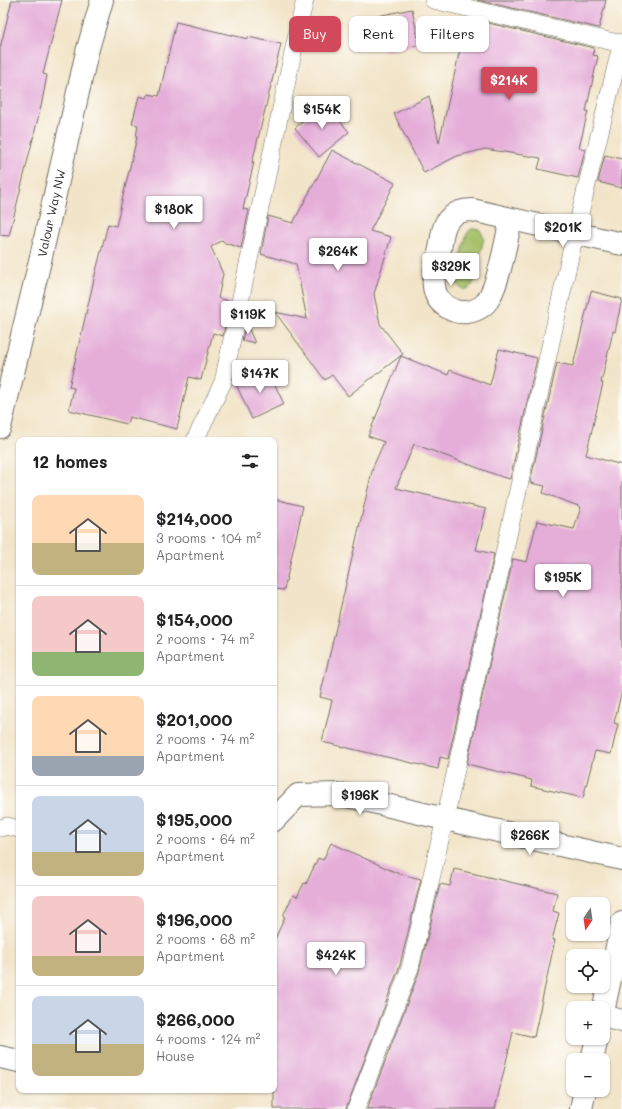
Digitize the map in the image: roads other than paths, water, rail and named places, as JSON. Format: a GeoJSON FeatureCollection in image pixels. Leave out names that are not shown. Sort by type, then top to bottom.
{"type":"FeatureCollection","features":[{"type":"Feature","properties":{"kind":"street","name":"Valour Way NW"},"geometry":{"type":"LineString","coordinates":[[0,427],[42,253],[87,52],[102,0]]}},
{"type":"Feature","properties":{"kind":"street"},"geometry":{"type":"LineString","coordinates":[[511,219],[500,266],[489,299],[482,307],[472,312],[457,312],[443,305],[436,297],[433,287],[444,227],[449,219],[456,213],[464,210],[472,210],[622,244]]}},
{"type":"Feature","properties":{"kind":"street"},"geometry":{"type":"LineString","coordinates":[[277,817],[298,795],[339,794],[622,859]]}},
{"type":"Feature","properties":{"kind":"street"},"geometry":{"type":"LineString","coordinates":[[605,1001],[622,923]]}},
{"type":"Feature","properties":{"kind":"street"},"geometry":{"type":"LineString","coordinates":[[610,1018],[622,1021]]}},
{"type":"Feature","properties":{"kind":"street"},"geometry":{"type":"LineString","coordinates":[[0,1056],[16,1060]]}},
{"type":"Feature","properties":{"kind":"street"},"geometry":{"type":"LineString","coordinates":[[581,1109],[584,1097]]}},
{"type":"Feature","properties":{"kind":"lane"},"geometry":{"type":"LineString","coordinates":[[196,437],[223,382],[298,30],[306,0]]}},
{"type":"Feature","properties":{"kind":"lane"},"geometry":{"type":"LineString","coordinates":[[356,1109],[410,968],[445,819],[575,234],[622,43],[433,0]]}},
{"type":"Feature","properties":{"kind":"lane"},"geometry":{"type":"LineString","coordinates":[[0,828],[7,826],[16,828]]}}]}
